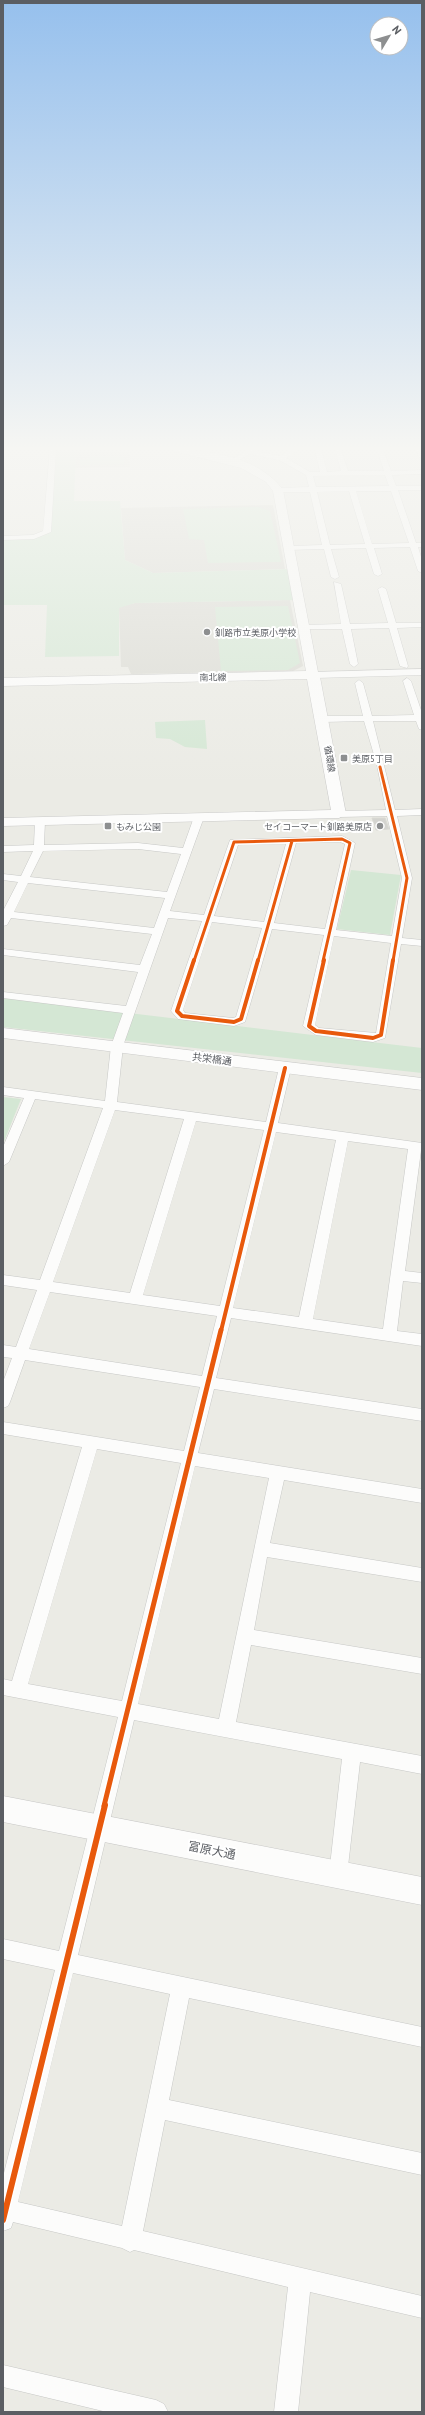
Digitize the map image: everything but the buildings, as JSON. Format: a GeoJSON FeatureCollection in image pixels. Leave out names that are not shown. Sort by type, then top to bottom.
{"type":"FeatureCollection","features":[{"type":"Feature","properties":{"kind":"street","name":"循環線"},"geometry":{"type":"LineString","coordinates":[[292,562],[304,627],[315,675],[339,814]]}},
{"type":"Feature","properties":{"kind":"street"},"geometry":{"type":"LineString","coordinates":[[330,562],[336,580],[354,664]]}},
{"type":"Feature","properties":{"kind":"street"},"geometry":{"type":"LineString","coordinates":[[374,562],[378,574]]}},
{"type":"Feature","properties":{"kind":"street"},"geometry":{"type":"LineString","coordinates":[[418,562],[422,572]]}},
{"type":"Feature","properties":{"kind":"street"},"geometry":{"type":"LineString","coordinates":[[382,590],[404,666]]}},
{"type":"Feature","properties":{"kind":"street"},"geometry":{"type":"LineString","coordinates":[[304,627],[422,624]]}},
{"type":"Feature","properties":{"kind":"street","name":"南北線"},"geometry":{"type":"LineString","coordinates":[[3,682],[422,672]]}},
{"type":"Feature","properties":{"kind":"street"},"geometry":{"type":"LineString","coordinates":[[322,719],[421,721],[407,681]]}},
{"type":"Feature","properties":{"kind":"street"},"geometry":{"type":"LineString","coordinates":[[292,841],[242,1019],[234,1022],[182,1016],[177,1011],[234,842],[342,839],[350,843],[309,1026],[316,1031],[373,1038],[381,1035],[398,940],[407,878],[359,683]]}},
{"type":"Feature","properties":{"kind":"street"},"geometry":{"type":"LineString","coordinates":[[3,822],[422,812]]}},
{"type":"Feature","properties":{"kind":"street"},"geometry":{"type":"LineString","coordinates":[[3,1402],[110,1106],[117,1046],[199,818]]}},
{"type":"Feature","properties":{"kind":"street"},"geometry":{"type":"LineString","coordinates":[[40,821],[39,849],[5,917],[158,932]]}},
{"type":"Feature","properties":{"kind":"street"},"geometry":{"type":"LineString","coordinates":[[3,850],[138,846],[188,852]]}},
{"type":"Feature","properties":{"kind":"street"},"geometry":{"type":"LineString","coordinates":[[3,877],[172,896]]}},
{"type":"Feature","properties":{"kind":"street"},"geometry":{"type":"LineString","coordinates":[[165,914],[422,943]]}},
{"type":"Feature","properties":{"kind":"street"},"geometry":{"type":"LineString","coordinates":[[3,952],[145,969]]}},
{"type":"Feature","properties":{"kind":"street"},"geometry":{"type":"LineString","coordinates":[[3,995],[130,1010]]}},
{"type":"Feature","properties":{"kind":"street","name":"共栄橋通"},"geometry":{"type":"LineString","coordinates":[[3,1033],[422,1084]]}},
{"type":"Feature","properties":{"kind":"street"},"geometry":{"type":"LineString","coordinates":[[285,1068],[67,1963],[4,2213],[422,2307]]}},
{"type":"Feature","properties":{"kind":"street"},"geometry":{"type":"LineString","coordinates":[[3,1091],[419,1147],[389,1335]]}},
{"type":"Feature","properties":{"kind":"street"},"geometry":{"type":"LineString","coordinates":[[3,1162],[31,1095]]}},
{"type":"Feature","properties":{"kind":"street"},"geometry":{"type":"LineString","coordinates":[[135,1300],[191,1116]]}},
{"type":"Feature","properties":{"kind":"street"},"geometry":{"type":"LineString","coordinates":[[305,1324],[343,1136]]}},
{"type":"Feature","properties":{"kind":"street"},"geometry":{"type":"LineString","coordinates":[[398,1275],[422,1278]]}},
{"type":"Feature","properties":{"kind":"street"},"geometry":{"type":"LineString","coordinates":[[3,1280],[422,1340]]}},
{"type":"Feature","properties":{"kind":"street"},"geometry":{"type":"LineString","coordinates":[[3,1350],[422,1415]]}},
{"type":"Feature","properties":{"kind":"street"},"geometry":{"type":"LineString","coordinates":[[3,1428],[422,1496]]}},
{"type":"Feature","properties":{"kind":"street"},"geometry":{"type":"LineString","coordinates":[[91,1442],[11,1689],[422,1764]]}},
{"type":"Feature","properties":{"kind":"street"},"geometry":{"type":"LineString","coordinates":[[226,1729],[261,1549],[278,1473]]}},
{"type":"Feature","properties":{"kind":"street"},"geometry":{"type":"LineString","coordinates":[[261,1549],[422,1575]]}},
{"type":"Feature","properties":{"kind":"street"},"geometry":{"type":"LineString","coordinates":[[245,1636],[422,1666]]}},
{"type":"Feature","properties":{"kind":"street"},"geometry":{"type":"LineString","coordinates":[[338,1875],[352,1751]]}},
{"type":"Feature","properties":{"kind":"street","name":"富原大通"},"geometry":{"type":"LineString","coordinates":[[3,1809],[422,1891]]}},
{"type":"Feature","properties":{"kind":"street"},"geometry":{"type":"LineString","coordinates":[[3,1949],[422,2037]]}},
{"type":"Feature","properties":{"kind":"street"},"geometry":{"type":"LineString","coordinates":[[130,2241],[158,2108],[181,1987]]}},
{"type":"Feature","properties":{"kind":"street"},"geometry":{"type":"LineString","coordinates":[[158,2108],[422,2164]]}},
{"type":"Feature","properties":{"kind":"street"},"geometry":{"type":"LineString","coordinates":[[286,2412],[300,2280]]}},
{"type":"Feature","properties":{"kind":"street"},"geometry":{"type":"LineString","coordinates":[[3,2376],[109,2407],[156,2412]]}},
{"type":"Feature","properties":{"kind":"shaded area"},"geometry":{"type":"Polygon","coordinates":[[[129,562],[284,562],[285,569],[153,573],[129,562]]]}},
{"type":"Feature","properties":{"kind":"shaded area","name":"釧路市立美原小学校"},"geometry":{"type":"Polygon","coordinates":[[[290,600],[303,666],[293,671],[131,674],[128,667],[121,667],[119,607],[135,603],[290,600]]]}},
{"type":"Feature","properties":{"kind":"green space"},"geometry":{"type":"Polygon","coordinates":[[[3,562],[129,562],[153,573],[293,569],[299,600],[135,603],[119,608],[119,656],[45,657],[47,605],[3,605],[3,562]]]}},
{"type":"Feature","properties":{"kind":"green space"},"geometry":{"type":"Polygon","coordinates":[[[208,562],[281,562],[208,563],[208,562]]]}},
{"type":"Feature","properties":{"kind":"green space"},"geometry":{"type":"Polygon","coordinates":[[[288,606],[300,663],[288,670],[221,671],[215,607],[288,606]]]}},
{"type":"Feature","properties":{"kind":"green space"},"geometry":{"type":"Polygon","coordinates":[[[205,720],[207,749],[185,747],[170,739],[156,738],[155,722],[205,720]]]}},
{"type":"Feature","properties":{"kind":"green space"},"geometry":{"type":"Polygon","coordinates":[[[351,870],[401,875],[390,935],[337,929],[351,870]]]}},
{"type":"Feature","properties":{"kind":"green space"},"geometry":{"type":"Polygon","coordinates":[[[3,998],[422,1048],[422,1073],[3,1027],[3,998]]]}},
{"type":"Feature","properties":{"kind":"green space"},"geometry":{"type":"Polygon","coordinates":[[[3,1097],[21,1099],[3,1144],[3,1097]]]}},
{"type":"Feature","properties":{"kind":"cycle path"},"geometry":{"type":"LineString","coordinates":[[292,841],[241,1019],[234,1022],[182,1016],[177,1011],[234,842],[342,839],[350,843],[309,1026],[316,1031],[373,1038],[381,1035],[407,878],[380,767]]}},
{"type":"Feature","properties":{"kind":"cycle path"},"geometry":{"type":"LineString","coordinates":[[3,2220],[285,1068]]}},
{"type":"Feature","properties":{"kind":"place","name":"釧路市立美原小学校"},"geometry":{"type":"Point","coordinates":[207,632]}},
{"type":"Feature","properties":{"kind":"place","name":"美原5丁目"},"geometry":{"type":"Point","coordinates":[344,758]}},
{"type":"Feature","properties":{"kind":"place","name":"もみじ公園"},"geometry":{"type":"Point","coordinates":[108,826]}},
{"type":"Feature","properties":{"kind":"place","name":"セイコーマート釧路美原店"},"geometry":{"type":"Point","coordinates":[380,826]}}]}
